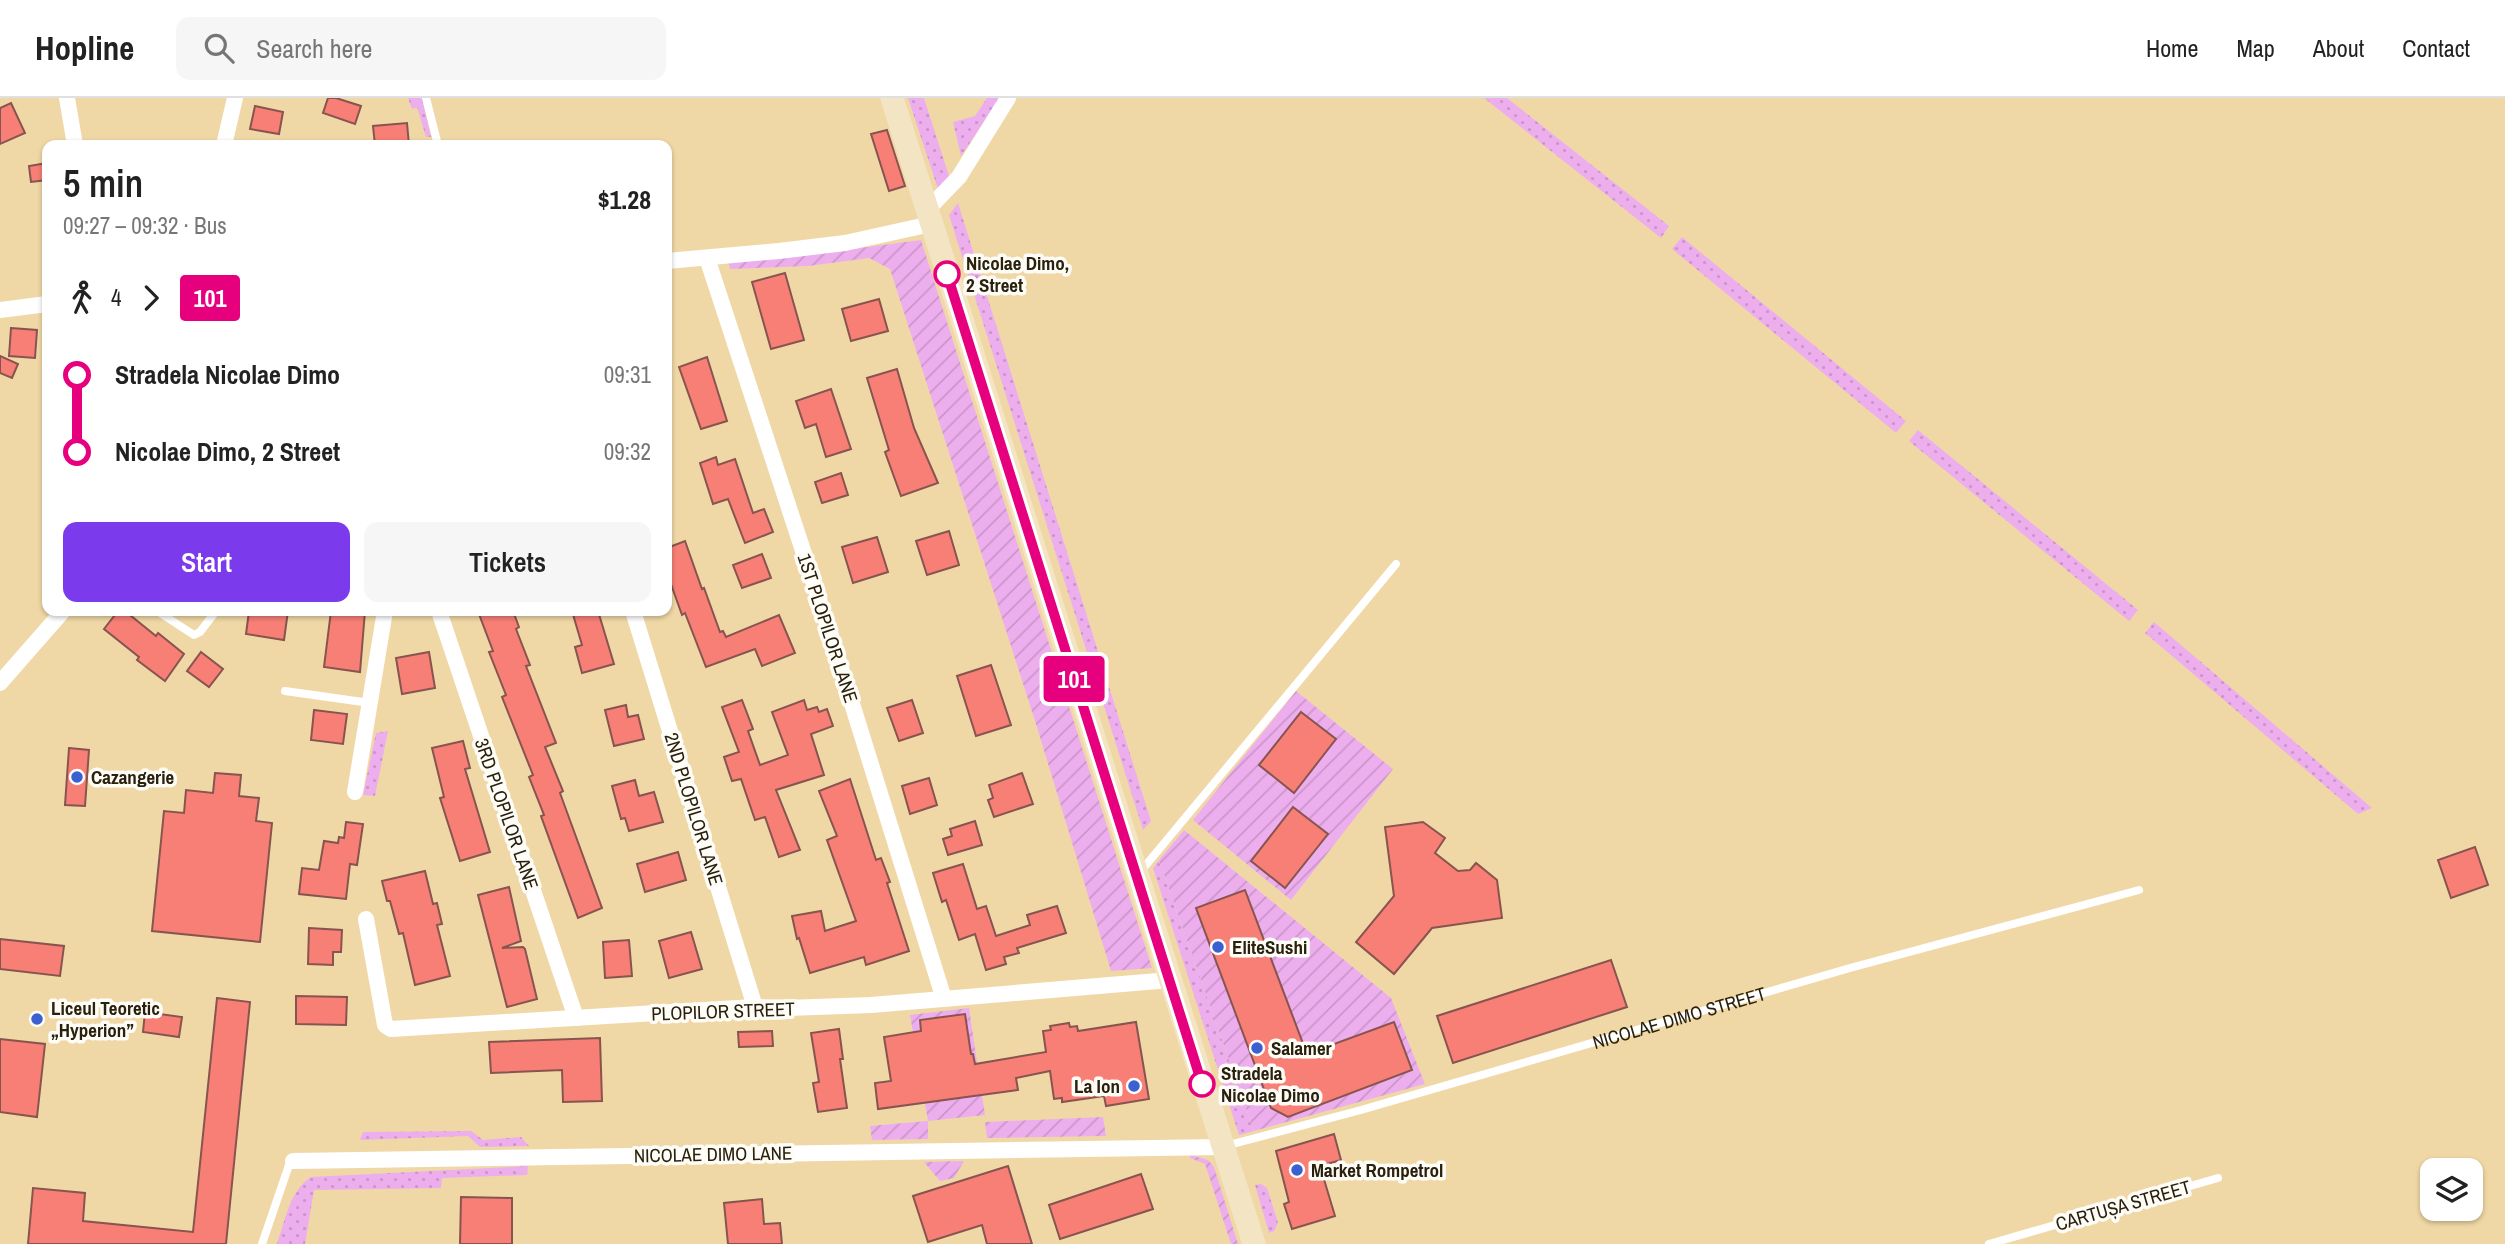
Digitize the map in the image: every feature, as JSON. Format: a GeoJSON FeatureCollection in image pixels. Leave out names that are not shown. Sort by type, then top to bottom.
{"type":"FeatureCollection","features":[{"type":"Feature","properties":{"kind":"street"},"geometry":{"type":"LineString","coordinates":[[67,98],[74,140]]}},
{"type":"Feature","properties":{"kind":"street"},"geometry":{"type":"LineString","coordinates":[[225,140],[235,98]]}},
{"type":"Feature","properties":{"kind":"street"},"geometry":{"type":"LineString","coordinates":[[892,98],[1254,1244]]}},
{"type":"Feature","properties":{"kind":"street"},"geometry":{"type":"LineString","coordinates":[[672,261],[845,243],[929,217],[960,177],[1008,98]]}},
{"type":"Feature","properties":{"kind":"street","name":"1ST PLOPILOR LANE"},"geometry":{"type":"LineString","coordinates":[[707,258],[834,646],[944,999]]}},
{"type":"Feature","properties":{"kind":"street"},"geometry":{"type":"LineString","coordinates":[[0,310],[42,304]]}},
{"type":"Feature","properties":{"kind":"street"},"geometry":{"type":"LineString","coordinates":[[0,683],[60,616]]}},
{"type":"Feature","properties":{"kind":"street"},"geometry":{"type":"LineString","coordinates":[[355,792],[384,616]]}},
{"type":"Feature","properties":{"kind":"street","name":"3RD PLOPILOR LANE"},"geometry":{"type":"LineString","coordinates":[[441,616],[576,1018]]}},
{"type":"Feature","properties":{"kind":"street","name":"2ND PLOPILOR LANE"},"geometry":{"type":"LineString","coordinates":[[635,616],[755,1007]]}},
{"type":"Feature","properties":{"kind":"street","name":"PLOPILOR STREET"},"geometry":{"type":"LineString","coordinates":[[366,919],[385,1025],[391,1029],[755,1007],[835,1006],[1170,980]]}},
{"type":"Feature","properties":{"kind":"street","name":"NICOLAE DIMO LANE"},"geometry":{"type":"LineString","coordinates":[[293,1161],[1222,1147]]}},
{"type":"Feature","properties":{"kind":"lane"},"geometry":{"type":"LineString","coordinates":[[426,98],[437,140]]}},
{"type":"Feature","properties":{"kind":"lane"},"geometry":{"type":"LineString","coordinates":[[1137,876],[1396,564]]}},
{"type":"Feature","properties":{"kind":"lane"},"geometry":{"type":"LineString","coordinates":[[164,616],[194,635],[200,632],[212,616]]}},
{"type":"Feature","properties":{"kind":"lane"},"geometry":{"type":"LineString","coordinates":[[285,691],[370,703]]}},
{"type":"Feature","properties":{"kind":"lane","name":"NICOLAE DIMO STREET"},"geometry":{"type":"LineString","coordinates":[[1222,1147],[1349,1113],[1850,968],[2139,890]]}},
{"type":"Feature","properties":{"kind":"lane","name":"NICOLAE DIMO LANE"},"geometry":{"type":"LineString","coordinates":[[262,1244],[289,1165],[293,1161]]}},
{"type":"Feature","properties":{"kind":"lane","name":"CARTUȘA STREET"},"geometry":{"type":"LineString","coordinates":[[1989,1244],[2218,1178]]}},
{"type":"Feature","properties":{"kind":"shaded area"},"geometry":{"type":"Polygon","coordinates":[[[408,98],[422,98],[431,137],[426,137],[417,107],[412,109],[408,98]]]}},
{"type":"Feature","properties":{"kind":"shaded area"},"geometry":{"type":"Polygon","coordinates":[[[908,98],[924,98],[949,176],[938,189],[908,98]]]}},
{"type":"Feature","properties":{"kind":"shaded area"},"geometry":{"type":"Polygon","coordinates":[[[987,98],[1000,98],[961,156],[953,122],[975,116],[987,98]]]}},
{"type":"Feature","properties":{"kind":"shaded area"},"geometry":{"type":"Polygon","coordinates":[[[1484,98],[1507,98],[1669,226],[1661,238],[1484,98]]]}},
{"type":"Feature","properties":{"kind":"shaded area"},"geometry":{"type":"Polygon","coordinates":[[[958,203],[1151,821],[1143,830],[949,215],[958,203]]]}},
{"type":"Feature","properties":{"kind":"shaded area"},"geometry":{"type":"Polygon","coordinates":[[[1682,237],[1906,421],[1896,433],[1672,249],[1682,237]]]}},
{"type":"Feature","properties":{"kind":"shaded area"},"geometry":{"type":"Polygon","coordinates":[[[921,240],[1152,968],[1111,971],[1036,724],[890,269],[869,258],[808,266],[730,269],[728,261],[807,255],[921,240]]]}},
{"type":"Feature","properties":{"kind":"shaded area"},"geometry":{"type":"Polygon","coordinates":[[[1918,430],[2138,610],[2129,621],[1909,441],[1918,430]]]}},
{"type":"Feature","properties":{"kind":"shaded area"},"geometry":{"type":"Polygon","coordinates":[[[2154,622],[2372,808],[2358,814],[2145,633],[2154,622]]]}},
{"type":"Feature","properties":{"kind":"shaded area"},"geometry":{"type":"Polygon","coordinates":[[[1296,691],[1393,769],[1291,900],[1193,820],[1296,691]]]}},
{"type":"Feature","properties":{"kind":"shaded area"},"geometry":{"type":"Polygon","coordinates":[[[388,731],[375,796],[363,795],[376,733],[388,731]]]}},
{"type":"Feature","properties":{"kind":"shaded area"},"geometry":{"type":"Polygon","coordinates":[[[1184,830],[1391,998],[1425,1084],[1254,1131],[1159,860],[1184,830]]]}},
{"type":"Feature","properties":{"kind":"shaded area"},"geometry":{"type":"Polygon","coordinates":[[[1159,860],[1254,1131],[1239,1135],[1153,868],[1159,860]]]}},
{"type":"Feature","properties":{"kind":"shaded area"},"geometry":{"type":"Polygon","coordinates":[[[969,1008],[985,1115],[928,1121],[910,1015],[969,1008]]]}},
{"type":"Feature","properties":{"kind":"shaded area"},"geometry":{"type":"Polygon","coordinates":[[[1103,1117],[1106,1136],[987,1138],[985,1122],[1103,1117]]]}},
{"type":"Feature","properties":{"kind":"shaded area"},"geometry":{"type":"Polygon","coordinates":[[[928,1121],[928,1139],[872,1140],[870,1126],[928,1121]]]}},
{"type":"Feature","properties":{"kind":"shaded area"},"geometry":{"type":"Polygon","coordinates":[[[471,1131],[483,1140],[521,1137],[529,1146],[480,1147],[468,1136],[360,1140],[363,1132],[471,1131]]]}},
{"type":"Feature","properties":{"kind":"shaded area"},"geometry":{"type":"Polygon","coordinates":[[[1191,1155],[1208,1160],[1214,1167],[1238,1244],[1231,1244],[1205,1164],[1190,1158],[1191,1155]]]}},
{"type":"Feature","properties":{"kind":"shaded area"},"geometry":{"type":"Polygon","coordinates":[[[964,1161],[954,1178],[940,1181],[924,1162],[964,1161]]]}},
{"type":"Feature","properties":{"kind":"shaded area"},"geometry":{"type":"Polygon","coordinates":[[[528,1166],[527,1175],[442,1178],[441,1188],[314,1190],[305,1244],[277,1244],[293,1198],[311,1177],[528,1166]]]}},
{"type":"Feature","properties":{"kind":"shaded area"},"geometry":{"type":"Polygon","coordinates":[[[1261,1184],[1267,1188],[1278,1223],[1274,1231],[1269,1233],[1255,1185],[1261,1184]]]}},
{"type":"Feature","properties":{"kind":"building"},"geometry":{"type":"Polygon","coordinates":[[[328,98],[361,106],[355,124],[323,113],[328,98]]]}},
{"type":"Feature","properties":{"kind":"building"},"geometry":{"type":"Polygon","coordinates":[[[11,103],[25,133],[0,144],[0,108],[11,103]]]}},
{"type":"Feature","properties":{"kind":"building"},"geometry":{"type":"Polygon","coordinates":[[[255,106],[283,112],[279,134],[250,129],[255,106]]]}},
{"type":"Feature","properties":{"kind":"building"},"geometry":{"type":"Polygon","coordinates":[[[407,123],[409,140],[374,140],[373,126],[407,123]]]}},
{"type":"Feature","properties":{"kind":"building"},"geometry":{"type":"Polygon","coordinates":[[[887,130],[905,186],[889,191],[871,134],[887,130]]]}},
{"type":"Feature","properties":{"kind":"building"},"geometry":{"type":"Polygon","coordinates":[[[42,164],[42,181],[31,182],[29,166],[42,164]]]}},
{"type":"Feature","properties":{"kind":"building"},"geometry":{"type":"Polygon","coordinates":[[[785,273],[804,340],[771,349],[752,282],[785,273]]]}},
{"type":"Feature","properties":{"kind":"building"},"geometry":{"type":"Polygon","coordinates":[[[879,299],[888,331],[851,341],[842,309],[879,299]]]}},
{"type":"Feature","properties":{"kind":"building"},"geometry":{"type":"Polygon","coordinates":[[[11,328],[37,330],[35,358],[9,356],[11,328]]]}},
{"type":"Feature","properties":{"kind":"building"},"geometry":{"type":"Polygon","coordinates":[[[0,356],[18,364],[12,378],[0,373],[0,356]]]}},
{"type":"Feature","properties":{"kind":"building"},"geometry":{"type":"Polygon","coordinates":[[[707,357],[727,421],[701,429],[679,367],[707,357]]]}},
{"type":"Feature","properties":{"kind":"building"},"geometry":{"type":"Polygon","coordinates":[[[897,369],[914,428],[938,483],[901,496],[885,452],[889,450],[867,378],[897,369]]]}},
{"type":"Feature","properties":{"kind":"building"},"geometry":{"type":"Polygon","coordinates":[[[831,389],[851,449],[826,457],[816,424],[805,428],[796,401],[831,389]]]}},
{"type":"Feature","properties":{"kind":"building"},"geometry":{"type":"Polygon","coordinates":[[[716,457],[718,465],[735,459],[753,513],[764,509],[773,532],[745,543],[728,499],[713,504],[700,463],[716,457]]]}},
{"type":"Feature","properties":{"kind":"building"},"geometry":{"type":"Polygon","coordinates":[[[841,473],[848,495],[822,503],[815,482],[841,473]]]}},
{"type":"Feature","properties":{"kind":"building"},"geometry":{"type":"Polygon","coordinates":[[[949,531],[959,565],[927,575],[916,541],[949,531]]]}},
{"type":"Feature","properties":{"kind":"building"},"geometry":{"type":"Polygon","coordinates":[[[877,537],[888,572],[853,583],[842,547],[877,537]]]}},
{"type":"Feature","properties":{"kind":"building"},"geometry":{"type":"Polygon","coordinates":[[[685,541],[720,632],[723,631],[726,637],[779,615],[795,653],[762,666],[755,649],[706,667],[672,587],[672,546],[685,541]]]}},
{"type":"Feature","properties":{"kind":"building"},"geometry":{"type":"Polygon","coordinates":[[[762,554],[771,578],[742,588],[733,565],[762,554]]]}},
{"type":"Feature","properties":{"kind":"building"},"geometry":{"type":"Polygon","coordinates":[[[114,616],[131,616],[184,654],[165,681],[137,660],[139,657],[104,629],[114,616]]]}},
{"type":"Feature","properties":{"kind":"building"},"geometry":{"type":"Polygon","coordinates":[[[248,616],[287,616],[284,640],[246,634],[248,616]]]}},
{"type":"Feature","properties":{"kind":"building"},"geometry":{"type":"Polygon","coordinates":[[[330,616],[365,616],[360,672],[324,667],[330,616]]]}},
{"type":"Feature","properties":{"kind":"building"},"geometry":{"type":"Polygon","coordinates":[[[480,616],[515,616],[519,627],[516,629],[530,665],[526,666],[556,743],[545,747],[563,791],[560,793],[602,908],[578,918],[541,816],[544,815],[529,777],[533,775],[502,697],[506,695],[489,652],[493,651],[480,616]]]}},
{"type":"Feature","properties":{"kind":"building"},"geometry":{"type":"Polygon","coordinates":[[[573,616],[600,616],[614,664],[582,673],[575,647],[582,645],[573,616]]]}},
{"type":"Feature","properties":{"kind":"building"},"geometry":{"type":"Polygon","coordinates":[[[201,652],[223,669],[209,687],[187,671],[201,652]]]}},
{"type":"Feature","properties":{"kind":"building"},"geometry":{"type":"Polygon","coordinates":[[[429,652],[435,688],[402,694],[396,658],[429,652]]]}},
{"type":"Feature","properties":{"kind":"building"},"geometry":{"type":"Polygon","coordinates":[[[991,665],[1011,725],[976,736],[957,676],[991,665]]]}},
{"type":"Feature","properties":{"kind":"building"},"geometry":{"type":"Polygon","coordinates":[[[742,700],[753,729],[748,731],[760,765],[788,755],[772,712],[804,700],[807,710],[817,707],[819,712],[827,709],[833,726],[811,734],[824,775],[776,790],[800,850],[779,857],[765,817],[755,820],[741,779],[732,781],[724,757],[739,752],[722,707],[742,700]]]}},
{"type":"Feature","properties":{"kind":"building"},"geometry":{"type":"Polygon","coordinates":[[[912,700],[923,733],[899,741],[887,708],[912,700]]]}},
{"type":"Feature","properties":{"kind":"building"},"geometry":{"type":"Polygon","coordinates":[[[626,705],[628,717],[638,715],[644,739],[614,746],[605,710],[626,705]]]}},
{"type":"Feature","properties":{"kind":"building"},"geometry":{"type":"Polygon","coordinates":[[[314,710],[347,714],[343,744],[311,740],[314,710]]]}},
{"type":"Feature","properties":{"kind":"building"},"geometry":{"type":"Polygon","coordinates":[[[1301,712],[1336,739],[1294,793],[1259,765],[1301,712]]]}},
{"type":"Feature","properties":{"kind":"building"},"geometry":{"type":"Polygon","coordinates":[[[463,741],[470,768],[465,769],[490,852],[460,861],[440,798],[444,797],[432,748],[463,741]]]}},
{"type":"Feature","properties":{"kind":"building","name":"Cazangerie"},"geometry":{"type":"Polygon","coordinates":[[[69,748],[89,750],[85,806],[65,805],[69,748]]]}},
{"type":"Feature","properties":{"kind":"building"},"geometry":{"type":"Polygon","coordinates":[[[215,773],[241,775],[239,796],[259,798],[256,821],[272,823],[260,942],[152,931],[164,811],[184,813],[186,790],[213,793],[215,773]]]}},
{"type":"Feature","properties":{"kind":"building"},"geometry":{"type":"Polygon","coordinates":[[[1022,773],[1033,804],[994,817],[988,800],[993,798],[989,785],[1022,773]]]}},
{"type":"Feature","properties":{"kind":"building"},"geometry":{"type":"Polygon","coordinates":[[[929,778],[937,805],[910,814],[902,786],[929,778]]]}},
{"type":"Feature","properties":{"kind":"building"},"geometry":{"type":"Polygon","coordinates":[[[850,779],[876,860],[881,858],[890,882],[887,883],[909,951],[866,965],[864,957],[810,973],[799,938],[797,939],[792,916],[821,911],[825,931],[856,921],[827,840],[837,836],[819,791],[850,779]]]}},
{"type":"Feature","properties":{"kind":"building"},"geometry":{"type":"Polygon","coordinates":[[[635,780],[639,796],[654,792],[663,822],[629,831],[625,818],[621,819],[612,786],[635,780]]]}},
{"type":"Feature","properties":{"kind":"building"},"geometry":{"type":"Polygon","coordinates":[[[1293,807],[1328,834],[1285,888],[1251,861],[1293,807]]]}},
{"type":"Feature","properties":{"kind":"building"},"geometry":{"type":"Polygon","coordinates":[[[975,821],[982,845],[948,855],[943,839],[952,836],[950,829],[975,821]]]}},
{"type":"Feature","properties":{"kind":"building"},"geometry":{"type":"Polygon","coordinates":[[[346,822],[363,824],[357,865],[350,864],[346,899],[299,894],[302,868],[319,870],[324,841],[338,843],[339,837],[344,838],[346,822]]]}},
{"type":"Feature","properties":{"kind":"building"},"geometry":{"type":"Polygon","coordinates":[[[1423,822],[1445,838],[1435,853],[1458,871],[1470,870],[1476,863],[1497,880],[1502,918],[1432,928],[1394,974],[1356,942],[1394,896],[1385,827],[1423,822]]]}},
{"type":"Feature","properties":{"kind":"building"},"geometry":{"type":"Polygon","coordinates":[[[2475,847],[2488,885],[2451,898],[2438,860],[2475,847]]]}},
{"type":"Feature","properties":{"kind":"building"},"geometry":{"type":"Polygon","coordinates":[[[678,852],[686,880],[645,892],[637,864],[678,852]]]}},
{"type":"Feature","properties":{"kind":"building"},"geometry":{"type":"Polygon","coordinates":[[[963,864],[977,909],[986,906],[996,936],[1030,925],[1027,915],[1057,906],[1066,933],[1017,948],[1019,953],[1004,957],[1006,964],[986,970],[975,934],[959,940],[946,900],[942,902],[933,873],[963,864]]]}},
{"type":"Feature","properties":{"kind":"building"},"geometry":{"type":"Polygon","coordinates":[[[425,871],[433,904],[437,903],[442,924],[437,925],[450,976],[415,985],[403,933],[399,934],[382,881],[425,871]]]}},
{"type":"Feature","properties":{"kind":"building"},"geometry":{"type":"Polygon","coordinates":[[[509,887],[521,941],[502,948],[525,949],[537,999],[507,1007],[478,895],[509,887]]]}},
{"type":"Feature","properties":{"kind":"building"},"geometry":{"type":"Polygon","coordinates":[[[1245,890],[1307,1054],[1394,1022],[1412,1070],[1288,1117],[1271,1108],[1196,908],[1245,890]]]}},
{"type":"Feature","properties":{"kind":"building"},"geometry":{"type":"Polygon","coordinates":[[[309,928],[342,930],[341,952],[333,952],[333,965],[308,964],[309,928]]]}},
{"type":"Feature","properties":{"kind":"building"},"geometry":{"type":"Polygon","coordinates":[[[691,932],[702,969],[669,978],[659,941],[691,932]]]}},
{"type":"Feature","properties":{"kind":"building"},"geometry":{"type":"Polygon","coordinates":[[[0,939],[64,946],[60,976],[0,969],[0,939]]]}},
{"type":"Feature","properties":{"kind":"building"},"geometry":{"type":"Polygon","coordinates":[[[629,940],[632,976],[605,978],[603,942],[629,940]]]}},
{"type":"Feature","properties":{"kind":"building"},"geometry":{"type":"Polygon","coordinates":[[[1611,960],[1627,1007],[1453,1063],[1437,1016],[1611,960]]]}},
{"type":"Feature","properties":{"kind":"building"},"geometry":{"type":"Polygon","coordinates":[[[296,996],[347,997],[346,1025],[296,1024],[296,996]]]}},
{"type":"Feature","properties":{"kind":"building"},"geometry":{"type":"Polygon","coordinates":[[[217,998],[250,1002],[226,1244],[28,1244],[33,1188],[85,1193],[83,1221],[193,1232],[217,998]]]}},
{"type":"Feature","properties":{"kind":"building"},"geometry":{"type":"Polygon","coordinates":[[[145,1012],[182,1017],[179,1037],[143,1032],[145,1012]]]}},
{"type":"Feature","properties":{"kind":"building"},"geometry":{"type":"Polygon","coordinates":[[[965,1014],[975,1064],[1046,1052],[1043,1031],[1051,1030],[1050,1026],[1069,1023],[1070,1027],[1077,1026],[1078,1031],[1136,1022],[1149,1099],[1106,1106],[1104,1096],[1062,1102],[1062,1098],[1054,1099],[1050,1071],[1016,1078],[1018,1090],[878,1109],[875,1083],[891,1081],[884,1037],[921,1031],[920,1020],[965,1014]]]}},
{"type":"Feature","properties":{"kind":"building"},"geometry":{"type":"Polygon","coordinates":[[[839,1029],[847,1108],[818,1112],[813,1083],[819,1082],[811,1033],[839,1029]]]}},
{"type":"Feature","properties":{"kind":"building"},"geometry":{"type":"Polygon","coordinates":[[[772,1031],[773,1046],[739,1047],[738,1032],[772,1031]]]}},
{"type":"Feature","properties":{"kind":"building"},"geometry":{"type":"Polygon","coordinates":[[[600,1038],[602,1101],[563,1102],[562,1070],[491,1073],[489,1042],[600,1038]]]}},
{"type":"Feature","properties":{"kind":"building"},"geometry":{"type":"Polygon","coordinates":[[[0,1039],[45,1044],[37,1117],[0,1112],[0,1039]]]}},
{"type":"Feature","properties":{"kind":"building"},"geometry":{"type":"Polygon","coordinates":[[[1334,1134],[1341,1160],[1320,1166],[1335,1216],[1292,1229],[1284,1204],[1289,1202],[1276,1151],[1334,1134]]]}},
{"type":"Feature","properties":{"kind":"building"},"geometry":{"type":"Polygon","coordinates":[[[1008,1166],[1032,1244],[987,1244],[982,1225],[928,1242],[913,1196],[1008,1166]]]}},
{"type":"Feature","properties":{"kind":"building"},"geometry":{"type":"Polygon","coordinates":[[[1141,1174],[1153,1209],[1060,1239],[1049,1205],[1141,1174]]]}},
{"type":"Feature","properties":{"kind":"building"},"geometry":{"type":"Polygon","coordinates":[[[461,1197],[512,1198],[512,1244],[460,1244],[461,1197]]]}},
{"type":"Feature","properties":{"kind":"building"},"geometry":{"type":"Polygon","coordinates":[[[762,1199],[764,1224],[780,1223],[782,1244],[728,1244],[724,1203],[762,1199]]]}},
{"type":"Feature","properties":{"kind":"bus line","name":"101"},"geometry":{"type":"LineString","coordinates":[[947,274],[1202,1084]]}},
{"type":"Feature","properties":{"kind":"place","name":"Nicolae Dimo, 2 Street"},"geometry":{"type":"Point","coordinates":[947,274]}},
{"type":"Feature","properties":{"kind":"place","name":"Cazangerie"},"geometry":{"type":"Point","coordinates":[77,777]}},
{"type":"Feature","properties":{"kind":"place","name":"EliteSushi"},"geometry":{"type":"Point","coordinates":[1218,947]}},
{"type":"Feature","properties":{"kind":"place","name":"Liceul Teoretic „Hyperion”"},"geometry":{"type":"Point","coordinates":[37,1019]}},
{"type":"Feature","properties":{"kind":"place","name":"Salamer"},"geometry":{"type":"Point","coordinates":[1257,1048]}},
{"type":"Feature","properties":{"kind":"place","name":"Stradela Nicolae Dimo"},"geometry":{"type":"Point","coordinates":[1202,1084]}},
{"type":"Feature","properties":{"kind":"place","name":"La Ion"},"geometry":{"type":"Point","coordinates":[1134,1086]}},
{"type":"Feature","properties":{"kind":"place","name":"Market Rompetrol"},"geometry":{"type":"Point","coordinates":[1297,1170]}}]}
